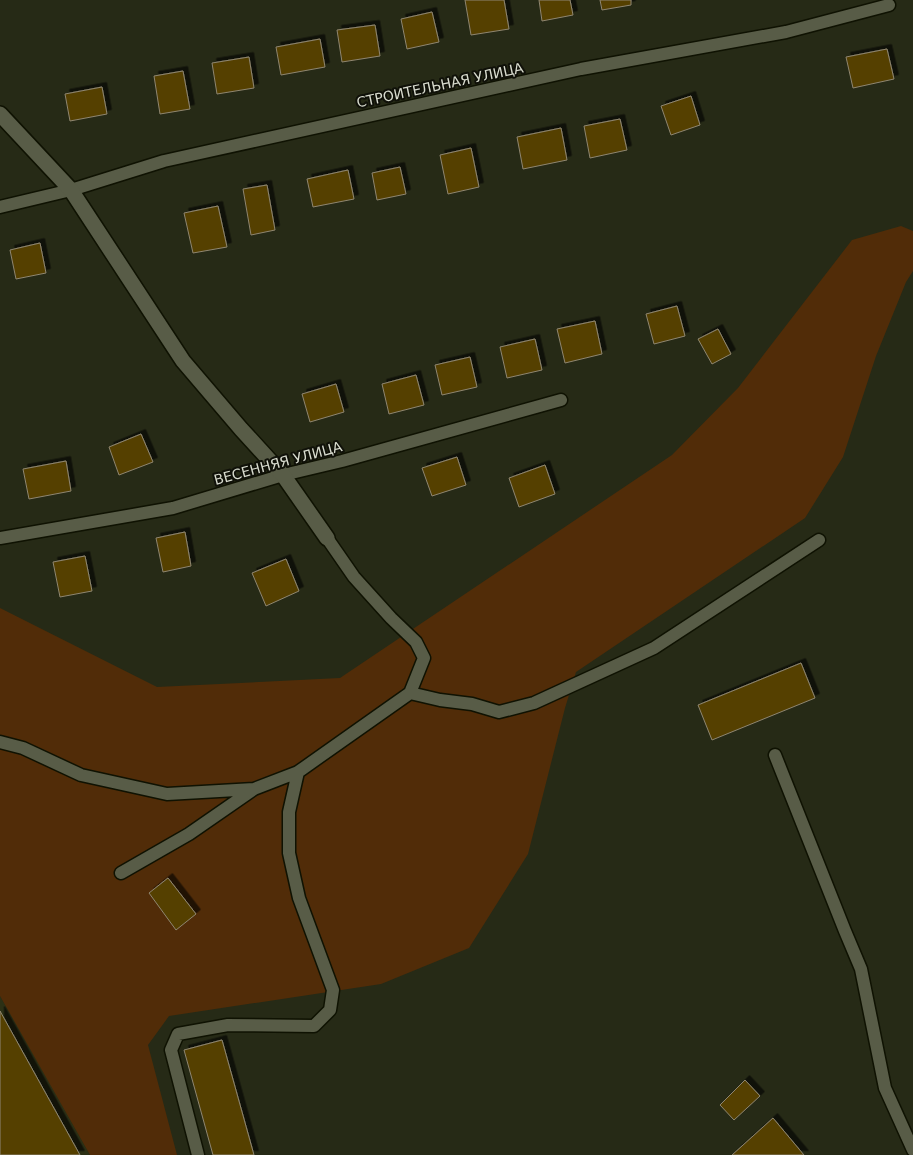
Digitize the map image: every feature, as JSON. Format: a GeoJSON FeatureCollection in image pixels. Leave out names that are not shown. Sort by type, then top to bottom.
{"type":"FeatureCollection","features":[{"type":"Feature","properties":{"kind":"street"},"geometry":{"type":"LineString","coordinates":[[0,114],[71,190],[183,361],[283,475],[327,538]]}},
{"type":"Feature","properties":{"kind":"lane","name":"СТРОИТЕЛЬНАЯ УЛИЦА"},"geometry":{"type":"LineString","coordinates":[[0,207],[71,190],[164,161],[581,69],[786,32],[890,5]]}},
{"type":"Feature","properties":{"kind":"lane","name":"ВЕСЕННЯЯ УЛИЦА"},"geometry":{"type":"LineString","coordinates":[[0,538],[173,508],[283,475],[342,461],[561,400]]}},
{"type":"Feature","properties":{"kind":"lane"},"geometry":{"type":"LineString","coordinates":[[121,873],[189,834],[254,788],[298,772],[410,693],[424,658],[416,642],[391,618],[354,577],[327,538]]}},
{"type":"Feature","properties":{"kind":"lane"},"geometry":{"type":"LineString","coordinates":[[410,693],[440,700],[472,704],[499,712],[534,703],[654,648],[819,540]]}},
{"type":"Feature","properties":{"kind":"lane"},"geometry":{"type":"LineString","coordinates":[[0,742],[23,748],[81,775],[167,794],[254,788]]}},
{"type":"Feature","properties":{"kind":"lane"},"geometry":{"type":"LineString","coordinates":[[775,755],[861,968],[885,1088],[913,1150]]}},
{"type":"Feature","properties":{"kind":"lane"},"geometry":{"type":"LineString","coordinates":[[198,1155],[171,1050],[178,1034],[228,1025],[314,1026],[330,1010],[333,990],[299,898],[289,853],[289,812],[298,772]]}},
{"type":"Feature","properties":{"kind":"shaded area"},"geometry":{"type":"Polygon","coordinates":[[[901,226],[913,231],[913,271],[906,282],[876,356],[843,457],[805,518],[576,672],[528,854],[469,948],[381,984],[169,1016],[148,1045],[177,1155],[90,1155],[0,996],[0,608],[157,687],[340,678],[672,455],[738,388],[852,240],[901,226]]]}},
{"type":"Feature","properties":{"kind":"shaded area"},"geometry":{"type":"Polygon","coordinates":[[[0,996],[90,1155],[0,1155],[0,996]]]}},
{"type":"Feature","properties":{"kind":"building"},"geometry":{"type":"Polygon","coordinates":[[[465,0],[504,0],[509,29],[471,35],[465,0]]]}},
{"type":"Feature","properties":{"kind":"building"},"geometry":{"type":"Polygon","coordinates":[[[539,0],[570,0],[573,15],[542,21],[539,0]]]}},
{"type":"Feature","properties":{"kind":"building"},"geometry":{"type":"Polygon","coordinates":[[[600,0],[631,0],[631,5],[602,10],[600,0]]]}},
{"type":"Feature","properties":{"kind":"building"},"geometry":{"type":"Polygon","coordinates":[[[432,12],[439,42],[407,49],[401,19],[432,12]]]}},
{"type":"Feature","properties":{"kind":"building"},"geometry":{"type":"Polygon","coordinates":[[[375,25],[380,56],[342,62],[337,30],[375,25]]]}},
{"type":"Feature","properties":{"kind":"building"},"geometry":{"type":"Polygon","coordinates":[[[320,39],[325,67],[281,75],[276,47],[320,39]]]}},
{"type":"Feature","properties":{"kind":"building"},"geometry":{"type":"Polygon","coordinates":[[[887,49],[894,79],[853,88],[846,57],[887,49]]]}},
{"type":"Feature","properties":{"kind":"building"},"geometry":{"type":"Polygon","coordinates":[[[249,57],[254,88],[217,94],[212,63],[249,57]]]}},
{"type":"Feature","properties":{"kind":"building"},"geometry":{"type":"Polygon","coordinates":[[[183,71],[190,109],[160,114],[154,76],[183,71]]]}},
{"type":"Feature","properties":{"kind":"building"},"geometry":{"type":"Polygon","coordinates":[[[102,87],[107,114],[70,121],[65,94],[102,87]]]}},
{"type":"Feature","properties":{"kind":"building"},"geometry":{"type":"Polygon","coordinates":[[[691,96],[700,125],[671,135],[661,106],[691,96]]]}},
{"type":"Feature","properties":{"kind":"building"},"geometry":{"type":"Polygon","coordinates":[[[620,119],[627,150],[590,158],[584,126],[620,119]]]}},
{"type":"Feature","properties":{"kind":"building"},"geometry":{"type":"Polygon","coordinates":[[[561,128],[567,160],[523,169],[517,137],[561,128]]]}},
{"type":"Feature","properties":{"kind":"building"},"geometry":{"type":"Polygon","coordinates":[[[471,148],[479,187],[448,194],[440,155],[471,148]]]}},
{"type":"Feature","properties":{"kind":"building"},"geometry":{"type":"Polygon","coordinates":[[[400,167],[406,194],[377,200],[372,173],[400,167]]]}},
{"type":"Feature","properties":{"kind":"building"},"geometry":{"type":"Polygon","coordinates":[[[348,170],[354,199],[313,207],[307,179],[348,170]]]}},
{"type":"Feature","properties":{"kind":"building"},"geometry":{"type":"Polygon","coordinates":[[[267,185],[275,230],[251,235],[243,189],[267,185]]]}},
{"type":"Feature","properties":{"kind":"building"},"geometry":{"type":"Polygon","coordinates":[[[218,206],[227,247],[193,253],[184,213],[218,206]]]}},
{"type":"Feature","properties":{"kind":"building"},"geometry":{"type":"Polygon","coordinates":[[[40,243],[46,273],[16,279],[10,250],[40,243]]]}},
{"type":"Feature","properties":{"kind":"building"},"geometry":{"type":"Polygon","coordinates":[[[677,306],[685,336],[654,344],[646,314],[677,306]]]}},
{"type":"Feature","properties":{"kind":"building"},"geometry":{"type":"Polygon","coordinates":[[[595,321],[602,354],[565,363],[557,329],[595,321]]]}},
{"type":"Feature","properties":{"kind":"building"},"geometry":{"type":"Polygon","coordinates":[[[718,329],[731,354],[712,364],[698,339],[718,329]]]}},
{"type":"Feature","properties":{"kind":"building"},"geometry":{"type":"Polygon","coordinates":[[[535,339],[542,370],[507,378],[500,347],[535,339]]]}},
{"type":"Feature","properties":{"kind":"building"},"geometry":{"type":"Polygon","coordinates":[[[470,357],[477,387],[442,395],[435,365],[470,357]]]}},
{"type":"Feature","properties":{"kind":"building"},"geometry":{"type":"Polygon","coordinates":[[[416,375],[424,405],[389,414],[382,384],[416,375]]]}},
{"type":"Feature","properties":{"kind":"building"},"geometry":{"type":"Polygon","coordinates":[[[336,384],[344,412],[310,422],[302,394],[336,384]]]}},
{"type":"Feature","properties":{"kind":"building"},"geometry":{"type":"Polygon","coordinates":[[[141,434],[153,462],[119,475],[109,447],[141,434]]]}},
{"type":"Feature","properties":{"kind":"building"},"geometry":{"type":"Polygon","coordinates":[[[457,457],[466,485],[432,496],[422,468],[457,457]]]}},
{"type":"Feature","properties":{"kind":"building"},"geometry":{"type":"Polygon","coordinates":[[[66,461],[71,491],[29,499],[23,469],[66,461]]]}},
{"type":"Feature","properties":{"kind":"building"},"geometry":{"type":"Polygon","coordinates":[[[545,465],[555,494],[519,507],[509,478],[545,465]]]}},
{"type":"Feature","properties":{"kind":"building"},"geometry":{"type":"Polygon","coordinates":[[[185,532],[191,566],[163,572],[156,538],[185,532]]]}},
{"type":"Feature","properties":{"kind":"building"},"geometry":{"type":"Polygon","coordinates":[[[85,556],[92,591],[60,597],[53,562],[85,556]]]}},
{"type":"Feature","properties":{"kind":"building"},"geometry":{"type":"Polygon","coordinates":[[[286,559],[299,591],[266,606],[252,573],[286,559]]]}},
{"type":"Feature","properties":{"kind":"building"},"geometry":{"type":"Polygon","coordinates":[[[801,663],[815,698],[712,740],[698,705],[801,663]]]}},
{"type":"Feature","properties":{"kind":"building"},"geometry":{"type":"Polygon","coordinates":[[[168,878],[196,914],[176,930],[149,893],[168,878]]]}},
{"type":"Feature","properties":{"kind":"building"},"geometry":{"type":"Polygon","coordinates":[[[0,1011],[80,1155],[0,1155],[0,1011]]]}},
{"type":"Feature","properties":{"kind":"building"},"geometry":{"type":"Polygon","coordinates":[[[222,1040],[254,1155],[213,1155],[184,1050],[222,1040]]]}},
{"type":"Feature","properties":{"kind":"building"},"geometry":{"type":"Polygon","coordinates":[[[745,1080],[760,1096],[734,1120],[720,1105],[745,1080]]]}},
{"type":"Feature","properties":{"kind":"building"},"geometry":{"type":"Polygon","coordinates":[[[773,1118],[804,1155],[732,1155],[773,1118]]]}}]}
